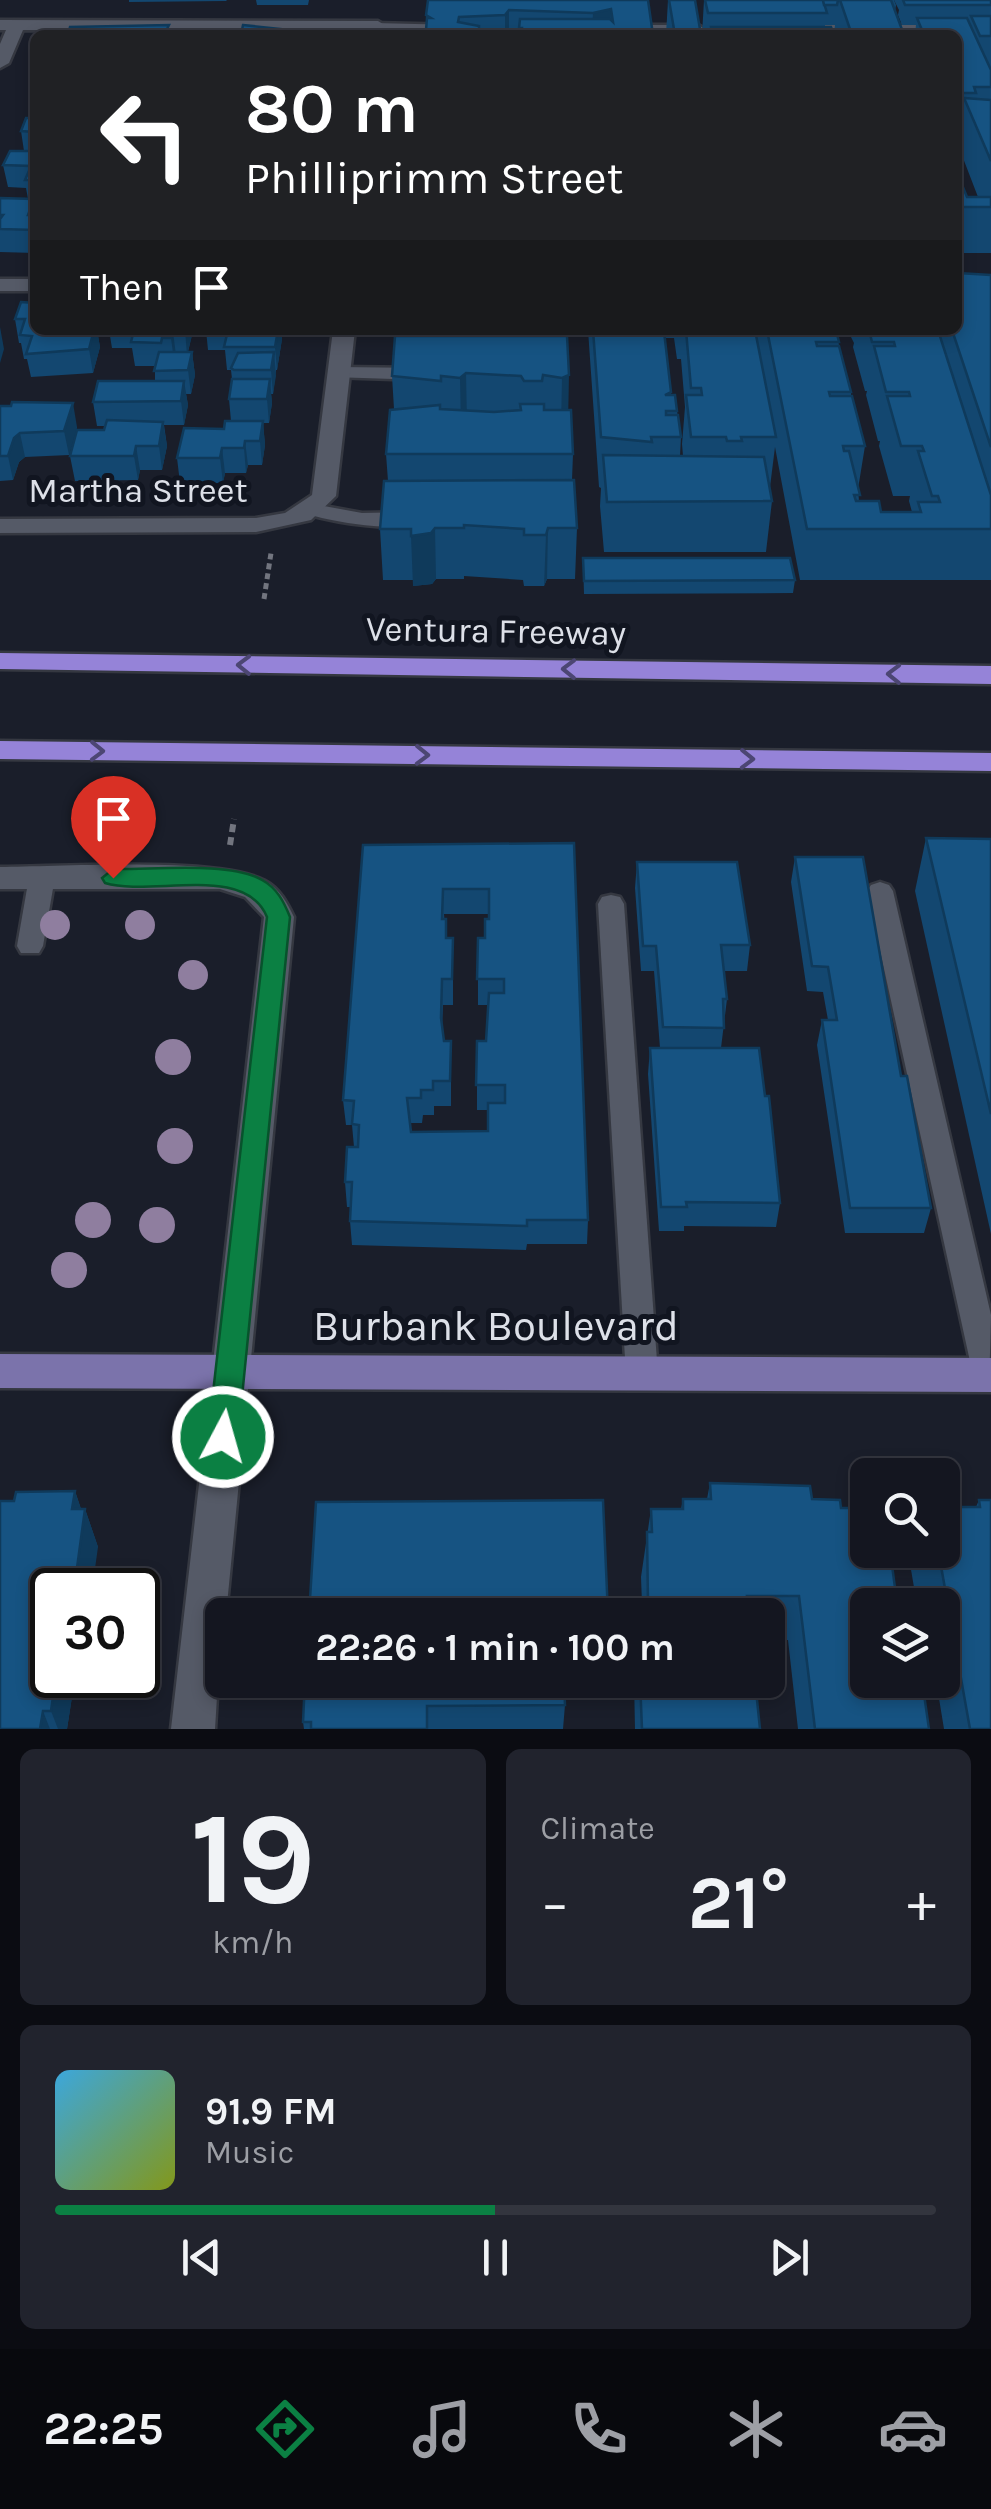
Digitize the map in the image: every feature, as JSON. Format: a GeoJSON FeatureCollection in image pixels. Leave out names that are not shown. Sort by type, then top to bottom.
{"type":"FeatureCollection","features":[{"type":"Feature","properties":{"kind":"highway","name":"Ventura Freeway"},"geometry":{"type":"LineString","coordinates":[[0,662],[991,675]]}},
{"type":"Feature","properties":{"kind":"highway"},"geometry":{"type":"LineString","coordinates":[[0,750],[991,762]]}},
{"type":"Feature","properties":{"kind":"highway"},"geometry":{"type":"LineString","coordinates":[[868,761],[991,780]]}},
{"type":"Feature","properties":{"kind":"main road","name":"Burbank Boulevard"},"geometry":{"type":"LineString","coordinates":[[0,1371],[990,1375]]}},
{"type":"Feature","properties":{"kind":"street"},"geometry":{"type":"LineString","coordinates":[[0,63],[8,25],[378,25]]}},
{"type":"Feature","properties":{"kind":"street"},"geometry":{"type":"LineString","coordinates":[[0,285],[30,285]]}},
{"type":"Feature","properties":{"kind":"street"},"geometry":{"type":"LineString","coordinates":[[313,510],[324,496],[343,335]]}},
{"type":"Feature","properties":{"kind":"street","name":"Martha Street"},"geometry":{"type":"LineString","coordinates":[[0,526],[274,536],[313,510]]}},
{"type":"Feature","properties":{"kind":"street"},"geometry":{"type":"LineString","coordinates":[[0,878],[220,878],[254,885],[272,900],[278,917],[194,1729]]}},
{"type":"Feature","properties":{"kind":"lane"},"geometry":{"type":"LineString","coordinates":[[677,10],[680,29]]}},
{"type":"Feature","properties":{"kind":"lane"},"geometry":{"type":"LineString","coordinates":[[378,25],[474,30]]}},
{"type":"Feature","properties":{"kind":"lane"},"geometry":{"type":"LineString","coordinates":[[609,29],[622,30]]}},
{"type":"Feature","properties":{"kind":"lane"},"geometry":{"type":"LineString","coordinates":[[669,30],[719,29]]}},
{"type":"Feature","properties":{"kind":"lane"},"geometry":{"type":"LineString","coordinates":[[778,29],[991,29]]}},
{"type":"Feature","properties":{"kind":"lane"},"geometry":{"type":"LineString","coordinates":[[339,373],[436,374]]}},
{"type":"Feature","properties":{"kind":"lane"},"geometry":{"type":"LineString","coordinates":[[313,510],[362,519],[429,518]]}},
{"type":"Feature","properties":{"kind":"lane"},"geometry":{"type":"LineString","coordinates":[[30,946],[42,877]]}},
{"type":"Feature","properties":{"kind":"lane"},"geometry":{"type":"LineString","coordinates":[[880,890],[990,1375]]}},
{"type":"Feature","properties":{"kind":"lane"},"geometry":{"type":"LineString","coordinates":[[611,904],[642,1375]]}},
{"type":"Feature","properties":{"kind":"path"},"geometry":{"type":"LineString","coordinates":[[264,600],[274,536]]}},
{"type":"Feature","properties":{"kind":"path"},"geometry":{"type":"LineString","coordinates":[[230,845],[234,819]]}},
{"type":"Feature","properties":{"kind":"building"},"geometry":{"type":"Polygon","coordinates":[[[428,0],[648,0],[652,30],[519,28],[520,19],[613,22],[611,9],[593,13],[509,10],[505,15],[459,17],[458,22],[479,26],[479,30],[426,30],[427,18],[431,18],[426,15],[428,0]]]}},
{"type":"Feature","properties":{"kind":"building"},"geometry":{"type":"Polygon","coordinates":[[[669,0],[695,0],[700,30],[674,30],[669,0]]]}},
{"type":"Feature","properties":{"kind":"building"},"geometry":{"type":"Polygon","coordinates":[[[705,0],[823,0],[827,13],[708,13],[705,0]]]}},
{"type":"Feature","properties":{"kind":"building"},"geometry":{"type":"Polygon","coordinates":[[[823,0],[838,0],[837,5],[824,5],[823,0]]]}},
{"type":"Feature","properties":{"kind":"building"},"geometry":{"type":"Polygon","coordinates":[[[840,0],[891,0],[902,30],[850,30],[840,0]]]}},
{"type":"Feature","properties":{"kind":"building"},"geometry":{"type":"Polygon","coordinates":[[[903,0],[991,0],[991,5],[905,5],[903,0]]]}},
{"type":"Feature","properties":{"kind":"building"},"geometry":{"type":"Polygon","coordinates":[[[971,16],[991,16],[991,36],[980,36],[971,16]]]}},
{"type":"Feature","properties":{"kind":"building"},"geometry":{"type":"Polygon","coordinates":[[[917,18],[967,18],[991,70],[991,87],[974,87],[976,93],[962,93],[962,30],[922,30],[917,18]]]}},
{"type":"Feature","properties":{"kind":"building"},"geometry":{"type":"Polygon","coordinates":[[[169,25],[166,30],[69,30],[169,25]]]}},
{"type":"Feature","properties":{"kind":"building"},"geometry":{"type":"Polygon","coordinates":[[[243,25],[290,30],[242,30],[243,25]]]}},
{"type":"Feature","properties":{"kind":"building"},"geometry":{"type":"Polygon","coordinates":[[[711,27],[832,30],[711,30],[711,27]]]}},
{"type":"Feature","properties":{"kind":"building"},"geometry":{"type":"Polygon","coordinates":[[[964,98],[991,100],[991,161],[964,98]]]}},
{"type":"Feature","properties":{"kind":"building"},"geometry":{"type":"Polygon","coordinates":[[[26,118],[30,118],[30,132],[21,131],[26,118]]]}},
{"type":"Feature","properties":{"kind":"building"},"geometry":{"type":"Polygon","coordinates":[[[10,151],[30,151],[30,166],[3,165],[10,151]]]}},
{"type":"Feature","properties":{"kind":"building"},"geometry":{"type":"Polygon","coordinates":[[[962,185],[967,197],[991,197],[991,207],[962,207],[962,185]]]}},
{"type":"Feature","properties":{"kind":"building"},"geometry":{"type":"Polygon","coordinates":[[[0,198],[30,199],[30,230],[0,229],[0,198]]]}},
{"type":"Feature","properties":{"kind":"building"},"geometry":{"type":"Polygon","coordinates":[[[962,273],[991,275],[991,447],[954,335],[962,335],[962,273]]]}},
{"type":"Feature","properties":{"kind":"building"},"geometry":{"type":"Polygon","coordinates":[[[21,302],[30,303],[30,335],[93,335],[89,349],[26,354],[32,336],[20,335],[25,319],[15,319],[21,302]]]}},
{"type":"Feature","properties":{"kind":"building"},"geometry":{"type":"Polygon","coordinates":[[[133,335],[172,335],[162,338],[161,343],[131,342],[133,335]]]}},
{"type":"Feature","properties":{"kind":"building"},"geometry":{"type":"Polygon","coordinates":[[[227,335],[277,335],[275,347],[224,347],[227,335]]]}},
{"type":"Feature","properties":{"kind":"building"},"geometry":{"type":"Polygon","coordinates":[[[593,335],[664,335],[671,392],[665,395],[675,395],[677,411],[666,411],[666,415],[678,415],[681,437],[651,437],[652,442],[601,437],[593,335]]]}},
{"type":"Feature","properties":{"kind":"building"},"geometry":{"type":"Polygon","coordinates":[[[686,335],[756,335],[776,437],[727,441],[726,437],[691,437],[686,395],[702,395],[701,388],[691,388],[686,335]]]}},
{"type":"Feature","properties":{"kind":"building"},"geometry":{"type":"Polygon","coordinates":[[[768,335],[837,335],[839,342],[816,342],[817,346],[839,346],[851,392],[829,392],[830,396],[852,396],[865,446],[843,446],[844,451],[849,451],[860,495],[854,495],[856,501],[879,501],[881,512],[921,512],[918,502],[940,502],[938,496],[932,496],[918,451],[924,451],[922,446],[901,446],[887,396],[910,396],[909,392],[886,392],[874,346],[895,346],[894,342],[872,342],[870,335],[940,335],[991,495],[991,529],[807,529],[768,335]]]}},
{"type":"Feature","properties":{"kind":"building"},"geometry":{"type":"Polygon","coordinates":[[[395,336],[567,336],[569,375],[543,375],[542,381],[466,373],[460,378],[441,376],[441,381],[392,376],[395,336]]]}},
{"type":"Feature","properties":{"kind":"building"},"geometry":{"type":"Polygon","coordinates":[[[159,352],[192,352],[188,370],[154,371],[159,352]]]}},
{"type":"Feature","properties":{"kind":"building"},"geometry":{"type":"Polygon","coordinates":[[[274,352],[271,370],[231,368],[238,353],[274,352]]]}},
{"type":"Feature","properties":{"kind":"building"},"geometry":{"type":"Polygon","coordinates":[[[232,379],[270,379],[267,399],[229,399],[232,379]]]}},
{"type":"Feature","properties":{"kind":"building"},"geometry":{"type":"Polygon","coordinates":[[[98,381],[184,381],[181,401],[93,402],[98,381]]]}},
{"type":"Feature","properties":{"kind":"building"},"geometry":{"type":"Polygon","coordinates":[[[12,402],[73,403],[64,431],[20,433],[14,438],[8,456],[0,456],[0,406],[11,406],[12,402]]]}},
{"type":"Feature","properties":{"kind":"building"},"geometry":{"type":"Polygon","coordinates":[[[520,404],[544,404],[544,410],[571,410],[573,454],[386,454],[390,410],[440,405],[440,409],[494,412],[521,410],[520,404]]]}},
{"type":"Feature","properties":{"kind":"building"},"geometry":{"type":"Polygon","coordinates":[[[107,420],[163,422],[159,446],[136,446],[134,456],[70,456],[77,430],[104,430],[107,420]]]}},
{"type":"Feature","properties":{"kind":"building"},"geometry":{"type":"Polygon","coordinates":[[[225,421],[263,421],[260,441],[245,441],[244,448],[222,448],[220,458],[177,458],[184,428],[224,429],[225,421]]]}},
{"type":"Feature","properties":{"kind":"building"},"geometry":{"type":"Polygon","coordinates":[[[603,455],[764,457],[772,501],[607,502],[603,455]]]}},
{"type":"Feature","properties":{"kind":"building"},"geometry":{"type":"Polygon","coordinates":[[[574,480],[577,528],[548,528],[546,535],[524,535],[524,529],[464,525],[411,536],[411,529],[380,529],[384,481],[574,480]]]}},
{"type":"Feature","properties":{"kind":"building"},"geometry":{"type":"Polygon","coordinates":[[[583,558],[790,558],[795,580],[584,581],[583,558]]]}},
{"type":"Feature","properties":{"kind":"building"},"geometry":{"type":"Polygon","coordinates":[[[926,838],[991,839],[991,1114],[926,838]]]}},
{"type":"Feature","properties":{"kind":"building"},"geometry":{"type":"Polygon","coordinates":[[[574,843],[588,1220],[527,1220],[527,1226],[350,1221],[352,1182],[345,1182],[347,1147],[358,1147],[359,1125],[352,1124],[354,1101],[343,1100],[363,845],[574,843]],[[443,889],[442,919],[446,919],[446,938],[453,938],[452,979],[442,979],[441,1018],[444,1041],[451,1041],[450,1081],[433,1081],[433,1090],[421,1090],[421,1098],[407,1098],[411,1132],[488,1131],[488,1103],[505,1103],[505,1085],[476,1085],[477,1041],[486,1041],[489,993],[504,993],[504,979],[477,979],[478,938],[485,938],[489,889],[443,889]]]}},
{"type":"Feature","properties":{"kind":"building"},"geometry":{"type":"Polygon","coordinates":[[[795,857],[863,857],[901,1076],[907,1076],[931,1208],[850,1208],[822,1020],[837,1020],[828,967],[812,966],[795,857]]]}},
{"type":"Feature","properties":{"kind":"building"},"geometry":{"type":"Polygon","coordinates":[[[637,862],[737,862],[750,945],[721,945],[727,999],[723,999],[724,1028],[663,1027],[656,946],[643,946],[637,862]]]}},
{"type":"Feature","properties":{"kind":"building"},"geometry":{"type":"Polygon","coordinates":[[[650,1048],[759,1048],[765,1096],[769,1096],[780,1203],[686,1202],[687,1207],[661,1207],[650,1048]]]}},
{"type":"Feature","properties":{"kind":"building"},"geometry":{"type":"Polygon","coordinates":[[[710,1483],[810,1486],[812,1499],[840,1500],[841,1508],[850,1508],[850,1568],[892,1568],[895,1588],[850,1588],[850,1698],[925,1698],[929,1729],[815,1729],[799,1596],[648,1598],[647,1532],[652,1532],[651,1509],[683,1509],[683,1499],[711,1499],[710,1483]]]}},
{"type":"Feature","properties":{"kind":"building"},"geometry":{"type":"Polygon","coordinates":[[[75,1491],[72,1509],[85,1509],[77,1568],[30,1568],[30,1698],[53,1698],[51,1711],[43,1711],[40,1729],[0,1729],[0,1501],[14,1501],[16,1492],[75,1491]]]}},
{"type":"Feature","properties":{"kind":"building"},"geometry":{"type":"Polygon","coordinates":[[[603,1500],[607,1598],[310,1598],[316,1502],[603,1500]]]}},
{"type":"Feature","properties":{"kind":"building"},"geometry":{"type":"Polygon","coordinates":[[[979,1500],[991,1500],[991,1729],[970,1729],[960,1673],[960,1588],[945,1588],[941,1568],[960,1568],[960,1507],[980,1507],[979,1500]]]}},
{"type":"Feature","properties":{"kind":"building"},"geometry":{"type":"Polygon","coordinates":[[[304,1698],[565,1698],[565,1705],[427,1706],[427,1729],[311,1729],[311,1722],[303,1722],[304,1698]]]}},
{"type":"Feature","properties":{"kind":"building"},"geometry":{"type":"Polygon","coordinates":[[[641,1698],[757,1698],[760,1729],[642,1729],[641,1698]]]}},
{"type":"Feature","properties":{"kind":"route"},"geometry":{"type":"LineString","coordinates":[[113,878],[220,878],[254,885],[272,900],[278,917],[223,1437]]}}]}
